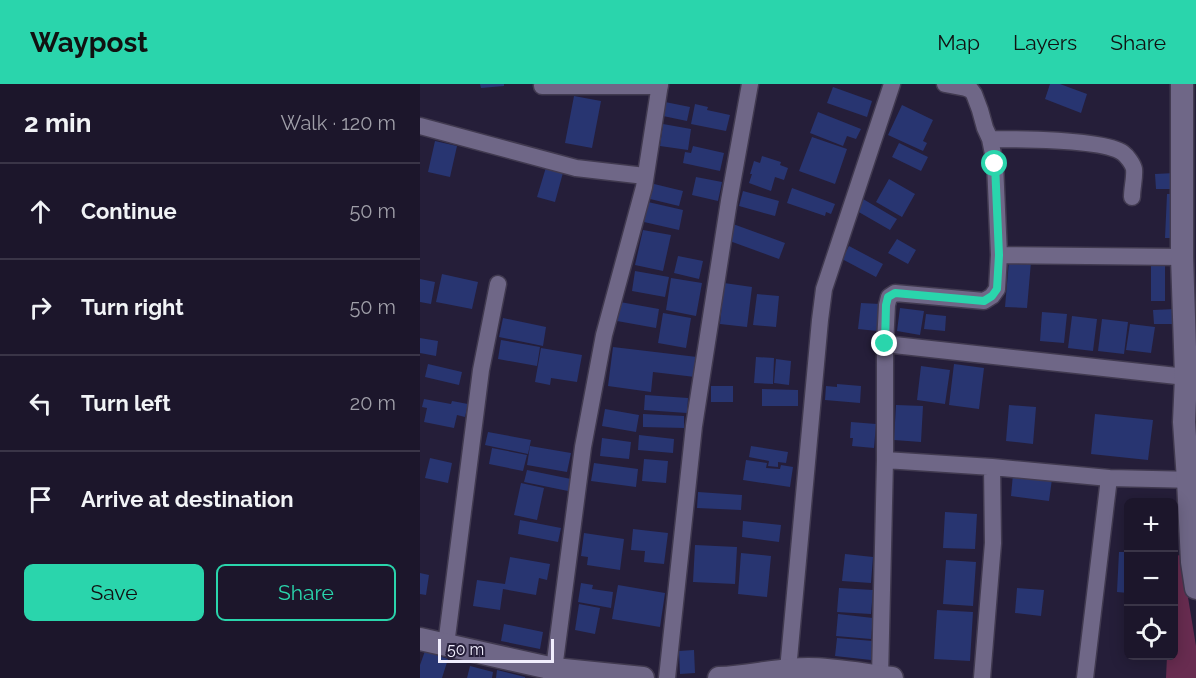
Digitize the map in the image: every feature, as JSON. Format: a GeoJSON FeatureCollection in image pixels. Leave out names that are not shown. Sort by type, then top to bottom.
{"type":"FeatureCollection","features":[{"type":"Feature","properties":{"kind":"main road"},"geometry":{"type":"LineString","coordinates":[[1182,84],[1189,128],[1182,257],[1186,377],[1184,422],[1192,480],[1192,562],[1196,588]]}},
{"type":"Feature","properties":{"kind":"main road"},"geometry":{"type":"LineString","coordinates":[[420,639],[553,674],[643,678]]}},
{"type":"Feature","properties":{"kind":"main road"},"geometry":{"type":"LineString","coordinates":[[719,678],[788,669],[886,677]]}},
{"type":"Feature","properties":{"kind":"street"},"geometry":{"type":"LineString","coordinates":[[667,678],[694,426],[750,84]]}},
{"type":"Feature","properties":{"kind":"street"},"geometry":{"type":"LineString","coordinates":[[788,669],[824,289],[892,84]]}},
{"type":"Feature","properties":{"kind":"street"},"geometry":{"type":"LineString","coordinates":[[886,677],[885,344],[888,297],[895,293],[984,301],[997,289],[999,255],[995,164],[990,139],[971,90],[945,84]]}},
{"type":"Feature","properties":{"kind":"street"},"geometry":{"type":"LineString","coordinates":[[542,86],[660,85],[645,176],[604,335],[582,447],[553,674]]}},
{"type":"Feature","properties":{"kind":"street"},"geometry":{"type":"LineString","coordinates":[[420,126],[576,168],[645,176]]}},
{"type":"Feature","properties":{"kind":"street"},"geometry":{"type":"LineString","coordinates":[[990,139],[1041,140],[1110,147],[1123,153],[1134,168],[1132,196]]}},
{"type":"Feature","properties":{"kind":"street"},"geometry":{"type":"LineString","coordinates":[[999,255],[1182,257]]}},
{"type":"Feature","properties":{"kind":"street"},"geometry":{"type":"LineString","coordinates":[[446,645],[481,370],[498,284]]}},
{"type":"Feature","properties":{"kind":"street"},"geometry":{"type":"LineString","coordinates":[[885,344],[1186,377]]}},
{"type":"Feature","properties":{"kind":"street"},"geometry":{"type":"LineString","coordinates":[[885,460],[1109,478],[1192,480]]}},
{"type":"Feature","properties":{"kind":"street"},"geometry":{"type":"LineString","coordinates":[[982,678],[993,543],[992,467]]}},
{"type":"Feature","properties":{"kind":"street"},"geometry":{"type":"LineString","coordinates":[[1085,678],[1109,478]]}},
{"type":"Feature","properties":{"kind":"shaded area"},"geometry":{"type":"Polygon","coordinates":[[[1178,555],[1181,555],[1196,646],[1196,678],[1166,678],[1167,660],[1178,660],[1178,555]]]}},
{"type":"Feature","properties":{"kind":"building"},"geometry":{"type":"Polygon","coordinates":[[[480,84],[504,84],[504,86],[481,88],[480,84]]]}},
{"type":"Feature","properties":{"kind":"building"},"geometry":{"type":"Polygon","coordinates":[[[1050,84],[1060,84],[1087,94],[1081,113],[1045,99],[1050,84]]]}},
{"type":"Feature","properties":{"kind":"building"},"geometry":{"type":"Polygon","coordinates":[[[833,87],[872,101],[867,117],[827,103],[833,87]]]}},
{"type":"Feature","properties":{"kind":"building"},"geometry":{"type":"Polygon","coordinates":[[[574,96],[601,101],[592,148],[565,143],[574,96]]]}},
{"type":"Feature","properties":{"kind":"building"},"geometry":{"type":"Polygon","coordinates":[[[665,102],[690,107],[687,121],[663,116],[665,102]]]}},
{"type":"Feature","properties":{"kind":"building"},"geometry":{"type":"Polygon","coordinates":[[[695,104],[708,107],[707,110],[730,115],[726,131],[691,124],[695,104]]]}},
{"type":"Feature","properties":{"kind":"building"},"geometry":{"type":"Polygon","coordinates":[[[902,105],[933,120],[923,141],[927,143],[923,151],[888,135],[902,105]]]}},
{"type":"Feature","properties":{"kind":"building"},"geometry":{"type":"Polygon","coordinates":[[[818,112],[861,129],[856,139],[847,136],[843,146],[810,133],[818,112]]]}},
{"type":"Feature","properties":{"kind":"building"},"geometry":{"type":"Polygon","coordinates":[[[663,124],[691,129],[688,150],[660,146],[663,124]]]}},
{"type":"Feature","properties":{"kind":"building"},"geometry":{"type":"Polygon","coordinates":[[[812,137],[847,149],[835,184],[799,171],[812,137]]]}},
{"type":"Feature","properties":{"kind":"building"},"geometry":{"type":"Polygon","coordinates":[[[435,141],[457,146],[450,177],[428,172],[435,141]]]}},
{"type":"Feature","properties":{"kind":"building"},"geometry":{"type":"Polygon","coordinates":[[[899,143],[928,157],[921,171],[892,157],[899,143]]]}},
{"type":"Feature","properties":{"kind":"building"},"geometry":{"type":"Polygon","coordinates":[[[693,146],[724,153],[720,171],[683,163],[685,152],[691,153],[693,146]]]}},
{"type":"Feature","properties":{"kind":"building"},"geometry":{"type":"Polygon","coordinates":[[[762,156],[781,162],[780,165],[788,168],[784,180],[775,177],[771,191],[749,183],[754,161],[760,163],[762,156]]]}},
{"type":"Feature","properties":{"kind":"building"},"geometry":{"type":"Polygon","coordinates":[[[547,164],[564,169],[555,202],[537,197],[547,164]]]}},
{"type":"Feature","properties":{"kind":"building"},"geometry":{"type":"Polygon","coordinates":[[[1175,173],[1176,189],[1156,189],[1155,174],[1175,173]]]}},
{"type":"Feature","properties":{"kind":"building"},"geometry":{"type":"Polygon","coordinates":[[[696,177],[722,182],[718,201],[692,195],[696,177]]]}},
{"type":"Feature","properties":{"kind":"building"},"geometry":{"type":"Polygon","coordinates":[[[889,179],[915,194],[902,217],[876,202],[889,179]]]}},
{"type":"Feature","properties":{"kind":"building"},"geometry":{"type":"Polygon","coordinates":[[[650,183],[683,191],[679,206],[646,198],[650,183]]]}},
{"type":"Feature","properties":{"kind":"building"},"geometry":{"type":"Polygon","coordinates":[[[792,188],[835,204],[831,214],[826,212],[825,216],[787,203],[792,188]]]}},
{"type":"Feature","properties":{"kind":"building"},"geometry":{"type":"Polygon","coordinates":[[[743,191],[779,201],[775,216],[739,206],[743,191]]]}},
{"type":"Feature","properties":{"kind":"building"},"geometry":{"type":"Polygon","coordinates":[[[1167,194],[1174,194],[1173,238],[1165,238],[1167,194]]]}},
{"type":"Feature","properties":{"kind":"building"},"geometry":{"type":"Polygon","coordinates":[[[863,199],[897,219],[890,230],[857,211],[863,199]]]}},
{"type":"Feature","properties":{"kind":"building"},"geometry":{"type":"Polygon","coordinates":[[[648,202],[683,210],[679,230],[644,222],[648,202]]]}},
{"type":"Feature","properties":{"kind":"building"},"geometry":{"type":"Polygon","coordinates":[[[733,224],[785,243],[779,259],[727,240],[733,224]]]}},
{"type":"Feature","properties":{"kind":"building"},"geometry":{"type":"Polygon","coordinates":[[[643,230],[671,235],[663,271],[635,265],[643,230]]]}},
{"type":"Feature","properties":{"kind":"building"},"geometry":{"type":"Polygon","coordinates":[[[897,239],[916,250],[908,264],[888,253],[897,239]]]}},
{"type":"Feature","properties":{"kind":"building"},"geometry":{"type":"Polygon","coordinates":[[[849,246],[883,264],[876,277],[842,259],[849,246]]]}},
{"type":"Feature","properties":{"kind":"building"},"geometry":{"type":"Polygon","coordinates":[[[678,256],[703,261],[699,279],[674,273],[678,256]]]}},
{"type":"Feature","properties":{"kind":"building"},"geometry":{"type":"Polygon","coordinates":[[[1009,261],[1031,262],[1027,308],[1005,307],[1009,261]]]}},
{"type":"Feature","properties":{"kind":"building"},"geometry":{"type":"Polygon","coordinates":[[[1151,263],[1165,263],[1165,301],[1151,301],[1151,263]]]}},
{"type":"Feature","properties":{"kind":"building"},"geometry":{"type":"Polygon","coordinates":[[[635,271],[669,277],[665,297],[632,291],[635,271]]]}},
{"type":"Feature","properties":{"kind":"building"},"geometry":{"type":"Polygon","coordinates":[[[442,274],[478,282],[472,309],[436,302],[442,274]]]}},
{"type":"Feature","properties":{"kind":"building"},"geometry":{"type":"Polygon","coordinates":[[[671,278],[702,283],[696,316],[666,310],[671,278]]]}},
{"type":"Feature","properties":{"kind":"building"},"geometry":{"type":"Polygon","coordinates":[[[420,279],[435,282],[431,304],[420,302],[420,279]]]}},
{"type":"Feature","properties":{"kind":"building"},"geometry":{"type":"Polygon","coordinates":[[[724,283],[752,287],[747,327],[720,324],[724,283]]]}},
{"type":"Feature","properties":{"kind":"building"},"geometry":{"type":"Polygon","coordinates":[[[757,294],[779,296],[776,327],[753,325],[757,294]]]}},
{"type":"Feature","properties":{"kind":"building"},"geometry":{"type":"Polygon","coordinates":[[[620,302],[659,309],[656,328],[617,321],[620,302]]]}},
{"type":"Feature","properties":{"kind":"building"},"geometry":{"type":"Polygon","coordinates":[[[861,303],[880,304],[877,331],[858,329],[861,303]]]}},
{"type":"Feature","properties":{"kind":"building"},"geometry":{"type":"Polygon","coordinates":[[[900,308],[924,311],[920,335],[897,331],[900,308]]]}},
{"type":"Feature","properties":{"kind":"building"},"geometry":{"type":"Polygon","coordinates":[[[1176,309],[1176,324],[1154,324],[1153,310],[1176,309]]]}},
{"type":"Feature","properties":{"kind":"building"},"geometry":{"type":"Polygon","coordinates":[[[1042,312],[1067,314],[1064,343],[1040,341],[1042,312]]]}},
{"type":"Feature","properties":{"kind":"building"},"geometry":{"type":"Polygon","coordinates":[[[663,313],[691,318],[686,348],[658,343],[663,313]]]}},
{"type":"Feature","properties":{"kind":"building"},"geometry":{"type":"Polygon","coordinates":[[[926,314],[946,316],[945,331],[924,329],[926,314]]]}},
{"type":"Feature","properties":{"kind":"building"},"geometry":{"type":"Polygon","coordinates":[[[1072,316],[1097,319],[1093,351],[1068,348],[1072,316]]]}},
{"type":"Feature","properties":{"kind":"building"},"geometry":{"type":"Polygon","coordinates":[[[503,318],[546,327],[543,346],[499,337],[503,318]]]}},
{"type":"Feature","properties":{"kind":"building"},"geometry":{"type":"Polygon","coordinates":[[[1102,319],[1128,322],[1124,354],[1098,351],[1102,319]]]}},
{"type":"Feature","properties":{"kind":"building"},"geometry":{"type":"Polygon","coordinates":[[[1130,324],[1155,327],[1151,353],[1126,350],[1130,324]]]}},
{"type":"Feature","properties":{"kind":"building"},"geometry":{"type":"Polygon","coordinates":[[[420,338],[438,341],[436,356],[420,353],[420,338]]]}},
{"type":"Feature","properties":{"kind":"building"},"geometry":{"type":"Polygon","coordinates":[[[501,340],[540,347],[537,366],[498,359],[501,340]]]}},
{"type":"Feature","properties":{"kind":"building"},"geometry":{"type":"Polygon","coordinates":[[[613,347],[697,357],[695,377],[653,372],[651,392],[608,386],[613,347]]]}},
{"type":"Feature","properties":{"kind":"building"},"geometry":{"type":"Polygon","coordinates":[[[541,348],[582,355],[577,382],[551,378],[550,385],[535,382],[541,348]]]}},
{"type":"Feature","properties":{"kind":"building"},"geometry":{"type":"Polygon","coordinates":[[[756,357],[774,358],[773,384],[754,383],[756,357]]]}},
{"type":"Feature","properties":{"kind":"building"},"geometry":{"type":"Polygon","coordinates":[[[776,359],[791,361],[789,385],[774,383],[776,359]]]}},
{"type":"Feature","properties":{"kind":"building"},"geometry":{"type":"Polygon","coordinates":[[[428,364],[462,372],[459,385],[425,377],[428,364]]]}},
{"type":"Feature","properties":{"kind":"building"},"geometry":{"type":"Polygon","coordinates":[[[954,364],[984,368],[979,409],[949,405],[954,364]]]}},
{"type":"Feature","properties":{"kind":"building"},"geometry":{"type":"Polygon","coordinates":[[[921,366],[950,370],[945,404],[917,400],[921,366]]]}},
{"type":"Feature","properties":{"kind":"building"},"geometry":{"type":"Polygon","coordinates":[[[837,384],[861,386],[860,403],[825,400],[826,386],[837,387],[837,384]]]}},
{"type":"Feature","properties":{"kind":"building"},"geometry":{"type":"Polygon","coordinates":[[[711,386],[733,386],[733,402],[711,402],[711,386]]]}},
{"type":"Feature","properties":{"kind":"building"},"geometry":{"type":"Polygon","coordinates":[[[762,389],[798,390],[798,406],[762,406],[762,389]]]}},
{"type":"Feature","properties":{"kind":"building"},"geometry":{"type":"Polygon","coordinates":[[[645,395],[688,398],[687,413],[644,410],[645,395]]]}},
{"type":"Feature","properties":{"kind":"building"},"geometry":{"type":"Polygon","coordinates":[[[424,399],[451,404],[452,401],[468,404],[465,417],[457,415],[454,428],[424,422],[427,408],[422,407],[424,399]]]}},
{"type":"Feature","properties":{"kind":"building"},"geometry":{"type":"Polygon","coordinates":[[[896,405],[923,406],[921,442],[894,440],[896,405]]]}},
{"type":"Feature","properties":{"kind":"building"},"geometry":{"type":"Polygon","coordinates":[[[1009,405],[1036,407],[1033,444],[1006,441],[1009,405]]]}},
{"type":"Feature","properties":{"kind":"building"},"geometry":{"type":"Polygon","coordinates":[[[605,409],[639,415],[636,432],[602,426],[605,409]]]}},
{"type":"Feature","properties":{"kind":"building"},"geometry":{"type":"Polygon","coordinates":[[[643,414],[684,416],[684,428],[643,427],[643,414]]]}},
{"type":"Feature","properties":{"kind":"building"},"geometry":{"type":"Polygon","coordinates":[[[1095,414],[1153,420],[1148,460],[1091,454],[1095,414]]]}},
{"type":"Feature","properties":{"kind":"building"},"geometry":{"type":"Polygon","coordinates":[[[851,422],[876,424],[874,448],[852,446],[851,422]]]}},
{"type":"Feature","properties":{"kind":"building"},"geometry":{"type":"Polygon","coordinates":[[[488,432],[531,440],[528,454],[485,445],[488,432]]]}},
{"type":"Feature","properties":{"kind":"building"},"geometry":{"type":"Polygon","coordinates":[[[639,435],[674,439],[673,453],[638,450],[639,435]]]}},
{"type":"Feature","properties":{"kind":"building"},"geometry":{"type":"Polygon","coordinates":[[[602,438],[631,442],[629,459],[600,456],[602,438]]]}},
{"type":"Feature","properties":{"kind":"building"},"geometry":{"type":"Polygon","coordinates":[[[530,446],[571,453],[567,472],[527,465],[530,446]]]}},
{"type":"Feature","properties":{"kind":"building"},"geometry":{"type":"Polygon","coordinates":[[[751,446],[788,452],[786,463],[778,462],[778,467],[768,466],[769,461],[749,457],[751,446]]]}},
{"type":"Feature","properties":{"kind":"building"},"geometry":{"type":"Polygon","coordinates":[[[492,448],[527,455],[523,471],[489,464],[492,448]]]}},
{"type":"Feature","properties":{"kind":"building"},"geometry":{"type":"Polygon","coordinates":[[[430,458],[452,463],[448,483],[425,478],[430,458]]]}},
{"type":"Feature","properties":{"kind":"building"},"geometry":{"type":"Polygon","coordinates":[[[644,459],[668,461],[666,483],[642,481],[644,459]]]}},
{"type":"Feature","properties":{"kind":"building"},"geometry":{"type":"Polygon","coordinates":[[[746,460],[767,463],[766,468],[780,469],[781,465],[793,467],[790,487],[743,480],[746,460]]]}},
{"type":"Feature","properties":{"kind":"building"},"geometry":{"type":"Polygon","coordinates":[[[594,463],[638,469],[636,487],[591,481],[594,463]]]}},
{"type":"Feature","properties":{"kind":"building"},"geometry":{"type":"Polygon","coordinates":[[[527,470],[571,479],[568,491],[524,482],[527,470]]]}},
{"type":"Feature","properties":{"kind":"building"},"geometry":{"type":"Polygon","coordinates":[[[1013,474],[1052,479],[1049,501],[1011,496],[1013,474]]]}},
{"type":"Feature","properties":{"kind":"building"},"geometry":{"type":"Polygon","coordinates":[[[521,483],[544,488],[537,520],[514,515],[521,483]]]}},
{"type":"Feature","properties":{"kind":"building"},"geometry":{"type":"Polygon","coordinates":[[[698,492],[742,495],[741,510],[697,508],[698,492]]]}},
{"type":"Feature","properties":{"kind":"building"},"geometry":{"type":"Polygon","coordinates":[[[945,512],[977,514],[975,549],[943,548],[945,512]]]}},
{"type":"Feature","properties":{"kind":"building"},"geometry":{"type":"Polygon","coordinates":[[[520,520],[561,528],[558,542],[518,534],[520,520]]]}},
{"type":"Feature","properties":{"kind":"building"},"geometry":{"type":"Polygon","coordinates":[[[743,521],[781,525],[779,542],[742,537],[743,521]]]}},
{"type":"Feature","properties":{"kind":"building"},"geometry":{"type":"Polygon","coordinates":[[[633,529],[668,533],[664,564],[644,562],[645,551],[631,550],[633,529]]]}},
{"type":"Feature","properties":{"kind":"building"},"geometry":{"type":"Polygon","coordinates":[[[584,533],[624,539],[620,570],[587,565],[588,557],[581,556],[584,533]]]}},
{"type":"Feature","properties":{"kind":"building"},"geometry":{"type":"Polygon","coordinates":[[[695,545],[737,547],[735,584],[693,582],[695,545]]]}},
{"type":"Feature","properties":{"kind":"building"},"geometry":{"type":"Polygon","coordinates":[[[1119,552],[1124,552],[1124,593],[1117,592],[1119,552]]]}},
{"type":"Feature","properties":{"kind":"building"},"geometry":{"type":"Polygon","coordinates":[[[741,553],[771,556],[767,597],[738,594],[741,553]]]}},
{"type":"Feature","properties":{"kind":"building"},"geometry":{"type":"Polygon","coordinates":[[[845,554],[873,557],[871,583],[842,581],[845,554]]]}},
{"type":"Feature","properties":{"kind":"building"},"geometry":{"type":"Polygon","coordinates":[[[510,557],[550,564],[547,580],[539,578],[536,595],[503,589],[500,610],[473,606],[477,580],[505,584],[510,557]]]}},
{"type":"Feature","properties":{"kind":"building"},"geometry":{"type":"Polygon","coordinates":[[[946,560],[976,562],[973,606],[943,604],[946,560]]]}},
{"type":"Feature","properties":{"kind":"building"},"geometry":{"type":"Polygon","coordinates":[[[420,573],[429,575],[426,595],[420,594],[420,573]]]}},
{"type":"Feature","properties":{"kind":"building"},"geometry":{"type":"Polygon","coordinates":[[[581,583],[593,585],[592,589],[613,592],[611,608],[578,602],[581,583]]]}},
{"type":"Feature","properties":{"kind":"building"},"geometry":{"type":"Polygon","coordinates":[[[618,585],[665,593],[660,627],[612,619],[618,585]]]}},
{"type":"Feature","properties":{"kind":"building"},"geometry":{"type":"Polygon","coordinates":[[[839,588],[873,590],[871,614],[837,612],[839,588]]]}},
{"type":"Feature","properties":{"kind":"building"},"geometry":{"type":"Polygon","coordinates":[[[1017,588],[1044,590],[1041,616],[1015,613],[1017,588]]]}},
{"type":"Feature","properties":{"kind":"building"},"geometry":{"type":"Polygon","coordinates":[[[579,604],[600,608],[595,634],[575,630],[579,604]]]}},
{"type":"Feature","properties":{"kind":"building"},"geometry":{"type":"Polygon","coordinates":[[[937,610],[973,612],[970,661],[934,659],[937,610]]]}},
{"type":"Feature","properties":{"kind":"building"},"geometry":{"type":"Polygon","coordinates":[[[838,614],[873,618],[871,639],[836,636],[838,614]]]}},
{"type":"Feature","properties":{"kind":"building"},"geometry":{"type":"Polygon","coordinates":[[[504,624],[543,632],[540,649],[501,641],[504,624]]]}},
{"type":"Feature","properties":{"kind":"building"},"geometry":{"type":"Polygon","coordinates":[[[837,638],[873,641],[871,660],[835,656],[837,638]]]}},
{"type":"Feature","properties":{"kind":"building"},"geometry":{"type":"Polygon","coordinates":[[[694,650],[695,673],[680,674],[679,651],[694,650]]]}},
{"type":"Feature","properties":{"kind":"building"},"geometry":{"type":"Polygon","coordinates":[[[425,651],[448,659],[442,678],[420,678],[420,665],[425,651]]]}},
{"type":"Feature","properties":{"kind":"building"},"geometry":{"type":"Polygon","coordinates":[[[470,666],[493,672],[492,678],[467,678],[470,666]]]}},
{"type":"Feature","properties":{"kind":"building"},"geometry":{"type":"Polygon","coordinates":[[[497,670],[525,677],[525,678],[496,678],[497,670]]]}},
{"type":"Feature","properties":{"kind":"route"},"geometry":{"type":"LineString","coordinates":[[885,344],[886,305],[888,297],[895,293],[984,301],[997,289],[999,255],[995,164]]}}]}
